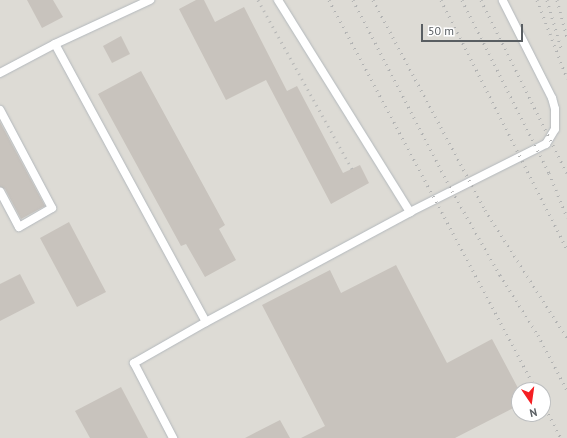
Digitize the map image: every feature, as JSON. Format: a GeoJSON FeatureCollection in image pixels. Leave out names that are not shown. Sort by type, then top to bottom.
{"type":"FeatureCollection","features":[{"type":"Feature","properties":{"kind":"lane"},"geometry":{"type":"LineString","coordinates":[[0,73],[55,44],[150,0]]}},
{"type":"Feature","properties":{"kind":"lane"},"geometry":{"type":"LineString","coordinates":[[278,0],[410,212]]}},
{"type":"Feature","properties":{"kind":"lane"},"geometry":{"type":"LineString","coordinates":[[173,438],[134,364],[206,322],[410,212],[546,144],[555,129],[555,109],[552,98],[503,1]]}},
{"type":"Feature","properties":{"kind":"lane"},"geometry":{"type":"LineString","coordinates":[[55,44],[206,322]]}},
{"type":"Feature","properties":{"kind":"lane"},"geometry":{"type":"LineString","coordinates":[[0,110],[52,208],[19,227],[0,192]]}},
{"type":"Feature","properties":{"kind":"shaded area"},"geometry":{"type":"Polygon","coordinates":[[[0,0],[567,0],[567,438],[0,438],[0,0]]]}},
{"type":"Feature","properties":{"kind":"building"},"geometry":{"type":"Polygon","coordinates":[[[27,0],[53,0],[63,17],[42,28],[27,0]]]}},
{"type":"Feature","properties":{"kind":"building"},"geometry":{"type":"Polygon","coordinates":[[[196,0],[204,0],[215,22],[244,7],[287,91],[297,86],[343,173],[360,165],[369,183],[331,204],[266,80],[226,100],[179,9],[196,0]]]}},
{"type":"Feature","properties":{"kind":"building"},"geometry":{"type":"Polygon","coordinates":[[[121,36],[130,54],[112,63],[103,46],[121,36]]]}},
{"type":"Feature","properties":{"kind":"building"},"geometry":{"type":"Polygon","coordinates":[[[141,71],[225,225],[219,229],[236,260],[205,277],[186,244],[181,246],[98,94],[141,71]]]}},
{"type":"Feature","properties":{"kind":"building"},"geometry":{"type":"Polygon","coordinates":[[[0,122],[45,206],[21,219],[5,189],[0,187],[0,122]]]}},
{"type":"Feature","properties":{"kind":"building"},"geometry":{"type":"Polygon","coordinates":[[[69,222],[106,292],[77,307],[40,238],[69,222]]]}},
{"type":"Feature","properties":{"kind":"building"},"geometry":{"type":"Polygon","coordinates":[[[396,265],[447,363],[492,339],[515,382],[511,382],[511,409],[455,438],[301,438],[325,426],[262,305],[330,270],[341,293],[396,265]]]}},
{"type":"Feature","properties":{"kind":"building"},"geometry":{"type":"Polygon","coordinates":[[[20,274],[35,303],[0,321],[0,284],[20,274]]]}},
{"type":"Feature","properties":{"kind":"building"},"geometry":{"type":"Polygon","coordinates":[[[121,387],[148,438],[90,438],[75,411],[121,387]]]}},
{"type":"Feature","properties":{"kind":"building"},"geometry":{"type":"Polygon","coordinates":[[[280,420],[290,438],[245,438],[280,420]]]}},
{"type":"Feature","properties":{"kind":"railway"},"geometry":{"type":"LineString","coordinates":[[258,0],[352,169]]}},
{"type":"Feature","properties":{"kind":"railway"},"geometry":{"type":"LineString","coordinates":[[329,0],[532,382]]}},
{"type":"Feature","properties":{"kind":"railway"},"geometry":{"type":"LineString","coordinates":[[353,0],[452,191],[500,275],[538,335],[567,390]]}},
{"type":"Feature","properties":{"kind":"railway"},"geometry":{"type":"LineString","coordinates":[[373,0],[485,210],[567,338]]}},
{"type":"Feature","properties":{"kind":"railway"},"geometry":{"type":"LineString","coordinates":[[441,0],[567,249]]}},
{"type":"Feature","properties":{"kind":"railway"},"geometry":{"type":"LineString","coordinates":[[462,0],[549,173],[567,217]]}},
{"type":"Feature","properties":{"kind":"railway"},"geometry":{"type":"LineString","coordinates":[[481,0],[567,173]]}},
{"type":"Feature","properties":{"kind":"railway"},"geometry":{"type":"LineString","coordinates":[[537,0],[567,78]]}},
{"type":"Feature","properties":{"kind":"railway"},"geometry":{"type":"LineString","coordinates":[[547,0],[561,48]]}},
{"type":"Feature","properties":{"kind":"railway"},"geometry":{"type":"LineString","coordinates":[[557,0],[567,37]]}},
{"type":"Feature","properties":{"kind":"railway"},"geometry":{"type":"LineString","coordinates":[[551,419],[561,438]]}}]}
